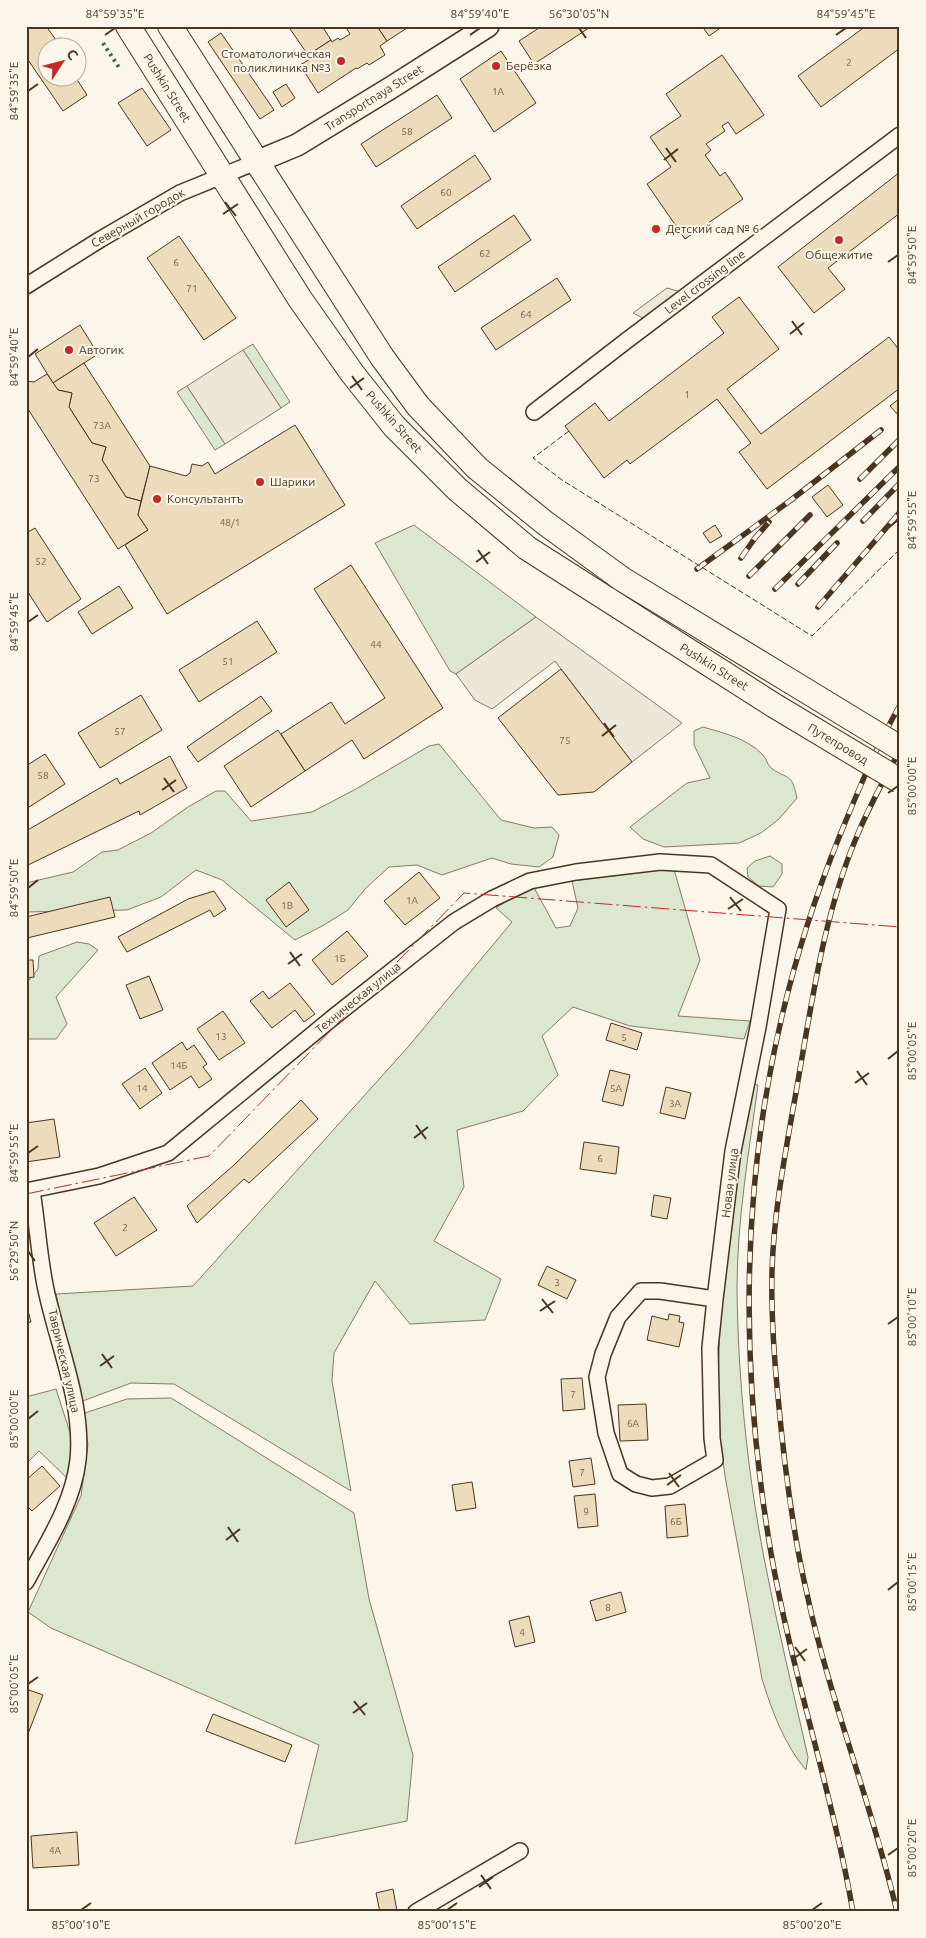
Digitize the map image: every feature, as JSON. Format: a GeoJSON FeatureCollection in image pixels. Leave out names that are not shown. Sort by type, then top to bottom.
{"type":"FeatureCollection","features":[{"type":"Feature","properties":{"kind":"main road","name":"Pushkin Street"},"geometry":{"type":"LineString","coordinates":[[128,26],[300,299],[352,373],[394,426],[457,489],[527,548],[775,706]]}},
{"type":"Feature","properties":{"kind":"main road"},"geometry":{"type":"LineString","coordinates":[[170,26],[382,357],[418,406],[477,468],[545,523],[622,579],[900,748]]}},
{"type":"Feature","properties":{"kind":"main road","name":"Путепровод"},"geometry":{"type":"LineString","coordinates":[[775,706],[900,781]]}},
{"type":"Feature","properties":{"kind":"street","name":"Transportnaya Street"},"geometry":{"type":"LineString","coordinates":[[256,162],[297,145],[488,26]]}},
{"type":"Feature","properties":{"kind":"street","name":"Level crossing line"},"geometry":{"type":"LineString","coordinates":[[534,412],[900,135]]}},
{"type":"Feature","properties":{"kind":"street","name":"Северный городок"},"geometry":{"type":"LineString","coordinates":[[26,286],[100,239],[180,193],[256,162]]}},
{"type":"Feature","properties":{"kind":"street","name":"Техническая улица"},"geometry":{"type":"LineString","coordinates":[[29,1191],[99,1176],[168,1153],[336,1014],[454,922],[492,899],[530,882],[576,872],[660,862],[711,866],[778,909]]}},
{"type":"Feature","properties":{"kind":"street","name":"Новая улица"},"geometry":{"type":"LineString","coordinates":[[716,1299],[660,1291],[641,1291],[618,1317],[603,1354],[597,1377],[606,1433],[620,1474],[636,1484],[652,1488],[670,1486],[715,1460],[712,1438],[710,1348],[716,1299],[733,1151],[758,1027],[778,909]]}},
{"type":"Feature","properties":{"kind":"street","name":"Таврическая улица"},"geometry":{"type":"LineString","coordinates":[[26,1582],[63,1514],[72,1488],[78,1461],[79,1442],[77,1411],[45,1284],[29,1191]]}},
{"type":"Feature","properties":{"kind":"street"},"geometry":{"type":"LineString","coordinates":[[416,1912],[520,1851]]}},
{"type":"Feature","properties":{"kind":"green space"},"geometry":{"type":"Polygon","coordinates":[[[253,344],[290,402],[281,408],[243,350],[253,344]]]}},
{"type":"Feature","properties":{"kind":"green space"},"geometry":{"type":"Polygon","coordinates":[[[187,386],[225,444],[215,450],[177,392],[187,386]]]}},
{"type":"Feature","properties":{"kind":"green space"},"geometry":{"type":"Polygon","coordinates":[[[414,525],[536,617],[456,674],[450,671],[375,543],[414,525]]]}},
{"type":"Feature","properties":{"kind":"green space"},"geometry":{"type":"Polygon","coordinates":[[[703,727],[734,737],[757,749],[771,768],[791,780],[797,798],[779,819],[761,833],[739,843],[664,847],[643,839],[630,827],[687,783],[710,778],[694,745],[694,731],[703,727]]]}},
{"type":"Feature","properties":{"kind":"green space"},"geometry":{"type":"Polygon","coordinates":[[[439,744],[501,820],[534,828],[552,827],[559,835],[553,857],[539,867],[511,864],[492,858],[442,875],[417,865],[389,867],[366,888],[348,910],[295,940],[222,880],[196,870],[161,897],[127,910],[26,912],[26,883],[73,872],[102,852],[118,850],[151,833],[188,807],[216,791],[225,791],[251,821],[312,812],[356,789],[429,746],[439,744]]]}},
{"type":"Feature","properties":{"kind":"green space"},"geometry":{"type":"Polygon","coordinates":[[[770,856],[782,864],[782,874],[773,887],[759,886],[748,877],[747,868],[755,861],[770,856]]]}},
{"type":"Feature","properties":{"kind":"green space"},"geometry":{"type":"Polygon","coordinates":[[[673,866],[700,960],[678,1016],[750,1021],[744,1039],[630,1026],[573,1007],[542,1036],[558,1075],[523,1111],[457,1130],[464,1187],[434,1241],[501,1279],[485,1320],[410,1324],[375,1281],[334,1353],[332,1381],[351,1491],[174,1384],[131,1383],[80,1402],[56,1294],[193,1286],[408,1047],[512,922],[496,908],[532,884],[556,928],[570,926],[578,908],[572,881],[673,866]]]}},
{"type":"Feature","properties":{"kind":"green space"},"geometry":{"type":"Polygon","coordinates":[[[77,942],[89,944],[98,950],[56,997],[67,1024],[56,1039],[26,1039],[26,984],[38,969],[39,956],[77,942]]]}},
{"type":"Feature","properties":{"kind":"green space"},"geometry":{"type":"Polygon","coordinates":[[[753,1084],[758,1085],[744,1186],[737,1288],[744,1423],[764,1558],[808,1757],[806,1770],[785,1738],[762,1679],[720,1439],[718,1379],[721,1300],[734,1186],[753,1084]]]}},
{"type":"Feature","properties":{"kind":"green space"},"geometry":{"type":"Polygon","coordinates":[[[56,1389],[73,1442],[69,1480],[39,1451],[26,1464],[26,1397],[56,1389]]]}},
{"type":"Feature","properties":{"kind":"green space"},"geometry":{"type":"Polygon","coordinates":[[[171,1398],[354,1513],[369,1599],[413,1755],[407,1821],[295,1844],[319,1745],[51,1628],[28,1612],[81,1496],[88,1444],[82,1414],[127,1399],[171,1398]]]}},
{"type":"Feature","properties":{"kind":"shaded area"},"geometry":{"type":"Polygon","coordinates":[[[667,288],[681,292],[645,319],[633,313],[667,288]]]}},
{"type":"Feature","properties":{"kind":"shaded area"},"geometry":{"type":"Polygon","coordinates":[[[243,350],[281,408],[225,444],[187,386],[243,350]]]}},
{"type":"Feature","properties":{"kind":"shaded area"},"geometry":{"type":"Polygon","coordinates":[[[536,617],[682,723],[632,762],[555,661],[492,709],[475,700],[456,674],[536,617]]]}},
{"type":"Feature","properties":{"kind":"building"},"geometry":{"type":"Polygon","coordinates":[[[26,26],[46,26],[55,38],[38,38],[38,75],[26,57],[26,26]]]}},
{"type":"Feature","properties":{"kind":"building"},"geometry":{"type":"Polygon","coordinates":[[[288,26],[322,26],[331,40],[308,55],[288,26]]]}},
{"type":"Feature","properties":{"kind":"building","name":"Стоматологическая поликлиника №3"},"geometry":{"type":"Polygon","coordinates":[[[345,26],[377,26],[387,41],[380,46],[385,55],[369,65],[367,63],[356,68],[318,93],[300,65],[310,59],[308,55],[331,40],[332,42],[338,38],[340,40],[350,34],[345,26]]]}},
{"type":"Feature","properties":{"kind":"building"},"geometry":{"type":"Polygon","coordinates":[[[377,26],[410,26],[387,41],[377,26]]]}},
{"type":"Feature","properties":{"kind":"building"},"geometry":{"type":"Polygon","coordinates":[[[542,26],[592,26],[534,64],[519,41],[542,26]]]}},
{"type":"Feature","properties":{"kind":"building"},"geometry":{"type":"Polygon","coordinates":[[[702,26],[723,26],[709,36],[702,26]]]}},
{"type":"Feature","properties":{"kind":"building"},"geometry":{"type":"Polygon","coordinates":[[[866,26],[900,26],[900,48],[821,107],[798,76],[866,26]]]}},
{"type":"Feature","properties":{"kind":"building"},"geometry":{"type":"Polygon","coordinates":[[[221,33],[274,110],[260,119],[208,42],[221,33]]]}},
{"type":"Feature","properties":{"kind":"building"},"geometry":{"type":"Polygon","coordinates":[[[501,51],[536,103],[494,132],[460,79],[501,51]]]}},
{"type":"Feature","properties":{"kind":"building"},"geometry":{"type":"Polygon","coordinates":[[[722,55],[764,115],[736,134],[728,122],[722,126],[725,131],[706,144],[711,150],[705,155],[720,176],[725,172],[743,199],[685,239],[647,184],[671,167],[650,137],[681,116],[666,94],[722,55]]]}},
{"type":"Feature","properties":{"kind":"building"},"geometry":{"type":"Polygon","coordinates":[[[286,84],[295,98],[282,107],[273,92],[286,84]]]}},
{"type":"Feature","properties":{"kind":"building"},"geometry":{"type":"Polygon","coordinates":[[[47,88],[82,88],[87,95],[63,111],[47,88]]]}},
{"type":"Feature","properties":{"kind":"building"},"geometry":{"type":"Polygon","coordinates":[[[142,88],[171,130],[147,146],[118,103],[142,88]]]}},
{"type":"Feature","properties":{"kind":"building"},"geometry":{"type":"Polygon","coordinates":[[[437,95],[452,118],[376,167],[361,144],[437,95]]]}},
{"type":"Feature","properties":{"kind":"building"},"geometry":{"type":"Polygon","coordinates":[[[475,155],[491,179],[417,229],[401,206],[475,155]]]}},
{"type":"Feature","properties":{"kind":"building","name":"Общежитие"},"geometry":{"type":"Polygon","coordinates":[[[900,172],[900,213],[828,268],[845,289],[814,313],[778,267],[900,172]]]}},
{"type":"Feature","properties":{"kind":"building"},"geometry":{"type":"Polygon","coordinates":[[[514,215],[531,240],[455,292],[438,267],[514,215]]]}},
{"type":"Feature","properties":{"kind":"building"},"geometry":{"type":"Polygon","coordinates":[[[179,236],[236,318],[204,340],[147,258],[179,236]]]}},
{"type":"Feature","properties":{"kind":"building"},"geometry":{"type":"Polygon","coordinates":[[[557,278],[571,300],[496,350],[481,328],[557,278]]]}},
{"type":"Feature","properties":{"kind":"building"},"geometry":{"type":"Polygon","coordinates":[[[739,297],[779,349],[727,389],[761,434],[889,337],[900,351],[900,388],[767,489],[739,452],[751,443],[717,399],[630,464],[627,460],[604,478],[565,426],[595,403],[609,421],[724,333],[712,317],[739,297]]]}},
{"type":"Feature","properties":{"kind":"building"},"geometry":{"type":"Polygon","coordinates":[[[80,325],[98,354],[53,383],[35,354],[80,325]]]}},
{"type":"Feature","properties":{"kind":"building"},"geometry":{"type":"Polygon","coordinates":[[[84,363],[150,466],[141,501],[126,497],[102,460],[106,447],[92,443],[69,407],[72,393],[58,390],[53,383],[84,363]]]}},
{"type":"Feature","properties":{"kind":"building"},"geometry":{"type":"Polygon","coordinates":[[[47,374],[58,390],[72,393],[69,407],[92,443],[106,447],[102,460],[126,497],[141,501],[138,515],[148,530],[118,549],[26,406],[26,381],[34,382],[47,374]]]}},
{"type":"Feature","properties":{"kind":"building"},"geometry":{"type":"Polygon","coordinates":[[[900,398],[900,417],[890,406],[900,398]]]}},
{"type":"Feature","properties":{"kind":"building","name":"Шарики"},"geometry":{"type":"Polygon","coordinates":[[[295,425],[345,505],[167,614],[125,545],[148,530],[138,515],[150,466],[186,476],[190,473],[192,464],[202,466],[208,462],[215,474],[295,425]]]}},
{"type":"Feature","properties":{"kind":"building"},"geometry":{"type":"Polygon","coordinates":[[[828,485],[843,505],[827,517],[812,497],[828,485]]]}},
{"type":"Feature","properties":{"kind":"building"},"geometry":{"type":"Polygon","coordinates":[[[715,525],[722,536],[710,543],[703,533],[715,525]]]}},
{"type":"Feature","properties":{"kind":"building"},"geometry":{"type":"Polygon","coordinates":[[[35,528],[81,599],[47,622],[26,589],[26,533],[35,528]]]}},
{"type":"Feature","properties":{"kind":"building"},"geometry":{"type":"Polygon","coordinates":[[[351,565],[443,708],[364,759],[352,740],[305,771],[281,734],[331,702],[345,724],[385,698],[314,589],[351,565]]]}},
{"type":"Feature","properties":{"kind":"building"},"geometry":{"type":"Polygon","coordinates":[[[119,586],[133,608],[92,634],[78,612],[119,586]]]}},
{"type":"Feature","properties":{"kind":"building"},"geometry":{"type":"Polygon","coordinates":[[[257,621],[277,652],[199,702],[179,670],[257,621]]]}},
{"type":"Feature","properties":{"kind":"building"},"geometry":{"type":"Polygon","coordinates":[[[561,669],[632,762],[594,792],[558,795],[498,718],[561,669]]]}},
{"type":"Feature","properties":{"kind":"building"},"geometry":{"type":"Polygon","coordinates":[[[141,695],[162,730],[100,768],[78,733],[141,695]]]}},
{"type":"Feature","properties":{"kind":"building"},"geometry":{"type":"Polygon","coordinates":[[[261,696],[272,711],[198,762],[187,747],[261,696]]]}},
{"type":"Feature","properties":{"kind":"building"},"geometry":{"type":"Polygon","coordinates":[[[278,730],[305,771],[251,807],[224,766],[278,730]]]}},
{"type":"Feature","properties":{"kind":"building"},"geometry":{"type":"Polygon","coordinates":[[[45,754],[65,784],[26,809],[26,766],[45,754]]]}},
{"type":"Feature","properties":{"kind":"building"},"geometry":{"type":"Polygon","coordinates":[[[170,756],[187,788],[140,815],[139,811],[26,866],[26,831],[117,778],[120,784],[170,756]]]}},
{"type":"Feature","properties":{"kind":"building"},"geometry":{"type":"Polygon","coordinates":[[[419,872],[440,898],[405,925],[384,901],[419,872]]]}},
{"type":"Feature","properties":{"kind":"building"},"geometry":{"type":"Polygon","coordinates":[[[289,882],[309,910],[286,927],[266,900],[289,882]]]}},
{"type":"Feature","properties":{"kind":"building"},"geometry":{"type":"Polygon","coordinates":[[[214,891],[226,909],[214,917],[210,910],[127,952],[118,937],[188,899],[214,891]]]}},
{"type":"Feature","properties":{"kind":"building"},"geometry":{"type":"Polygon","coordinates":[[[110,897],[115,917],[27,938],[26,917],[110,897]]]}},
{"type":"Feature","properties":{"kind":"building"},"geometry":{"type":"Polygon","coordinates":[[[347,931],[368,956],[332,985],[312,960],[347,931]]]}},
{"type":"Feature","properties":{"kind":"building"},"geometry":{"type":"Polygon","coordinates":[[[26,960],[33,960],[34,977],[26,978],[26,960]]]}},
{"type":"Feature","properties":{"kind":"building"},"geometry":{"type":"Polygon","coordinates":[[[149,976],[163,1010],[140,1019],[126,985],[149,976]]]}},
{"type":"Feature","properties":{"kind":"building"},"geometry":{"type":"Polygon","coordinates":[[[290,983],[315,1014],[304,1022],[295,1010],[272,1028],[250,1001],[263,991],[269,999],[290,983]]]}},
{"type":"Feature","properties":{"kind":"building"},"geometry":{"type":"Polygon","coordinates":[[[223,1011],[245,1043],[219,1060],[197,1029],[223,1011]]]}},
{"type":"Feature","properties":{"kind":"building"},"geometry":{"type":"Polygon","coordinates":[[[611,1023],[642,1033],[637,1050],[606,1040],[611,1023]]]}},
{"type":"Feature","properties":{"kind":"building"},"geometry":{"type":"Polygon","coordinates":[[[182,1042],[187,1050],[194,1045],[207,1064],[203,1067],[212,1079],[199,1088],[191,1076],[170,1090],[152,1063],[182,1042]]]}},
{"type":"Feature","properties":{"kind":"building"},"geometry":{"type":"Polygon","coordinates":[[[145,1068],[162,1093],[140,1109],[122,1084],[145,1068]]]}},
{"type":"Feature","properties":{"kind":"building"},"geometry":{"type":"Polygon","coordinates":[[[610,1070],[630,1075],[623,1106],[602,1101],[610,1070]]]}},
{"type":"Feature","properties":{"kind":"building"},"geometry":{"type":"Polygon","coordinates":[[[666,1087],[691,1093],[685,1119],[660,1113],[666,1087]]]}},
{"type":"Feature","properties":{"kind":"building"},"geometry":{"type":"Polygon","coordinates":[[[301,1100],[318,1119],[249,1183],[244,1179],[197,1223],[187,1206],[234,1165],[301,1100]]]}},
{"type":"Feature","properties":{"kind":"building"},"geometry":{"type":"Polygon","coordinates":[[[54,1119],[60,1157],[26,1162],[26,1123],[54,1119]]]}},
{"type":"Feature","properties":{"kind":"building"},"geometry":{"type":"Polygon","coordinates":[[[584,1142],[619,1147],[616,1174],[580,1169],[584,1142]]]}},
{"type":"Feature","properties":{"kind":"building"},"geometry":{"type":"Polygon","coordinates":[[[654,1195],[671,1198],[667,1219],[651,1216],[654,1195]]]}},
{"type":"Feature","properties":{"kind":"building"},"geometry":{"type":"Polygon","coordinates":[[[134,1197],[157,1230],[116,1256],[94,1223],[134,1197]]]}},
{"type":"Feature","properties":{"kind":"building"},"geometry":{"type":"Polygon","coordinates":[[[547,1266],[576,1280],[567,1299],[538,1285],[547,1266]]]}},
{"type":"Feature","properties":{"kind":"building"},"geometry":{"type":"Polygon","coordinates":[[[26,1303],[31,1322],[26,1323],[26,1303]]]}},
{"type":"Feature","properties":{"kind":"building"},"geometry":{"type":"Polygon","coordinates":[[[669,1314],[680,1316],[679,1322],[684,1323],[679,1347],[647,1340],[652,1316],[668,1320],[669,1314]]]}},
{"type":"Feature","properties":{"kind":"building"},"geometry":{"type":"Polygon","coordinates":[[[582,1378],[585,1409],[563,1411],[561,1379],[582,1378]]]}},
{"type":"Feature","properties":{"kind":"building"},"geometry":{"type":"Polygon","coordinates":[[[646,1404],[648,1440],[620,1441],[618,1405],[646,1404]]]}},
{"type":"Feature","properties":{"kind":"building"},"geometry":{"type":"Polygon","coordinates":[[[591,1458],[595,1484],[573,1487],[569,1461],[591,1458]]]}},
{"type":"Feature","properties":{"kind":"building"},"geometry":{"type":"Polygon","coordinates":[[[42,1466],[60,1486],[32,1511],[26,1505],[26,1480],[42,1466]]]}},
{"type":"Feature","properties":{"kind":"building"},"geometry":{"type":"Polygon","coordinates":[[[472,1482],[476,1508],[456,1511],[452,1485],[472,1482]]]}},
{"type":"Feature","properties":{"kind":"building"},"geometry":{"type":"Polygon","coordinates":[[[595,1494],[598,1526],[578,1528],[574,1496],[595,1494]]]}},
{"type":"Feature","properties":{"kind":"building"},"geometry":{"type":"Polygon","coordinates":[[[685,1504],[688,1536],[667,1538],[665,1506],[685,1504]]]}},
{"type":"Feature","properties":{"kind":"building"},"geometry":{"type":"Polygon","coordinates":[[[621,1592],[626,1612],[596,1621],[590,1601],[621,1592]]]}},
{"type":"Feature","properties":{"kind":"building"},"geometry":{"type":"Polygon","coordinates":[[[529,1616],[535,1642],[515,1647],[509,1621],[529,1616]]]}},
{"type":"Feature","properties":{"kind":"building"},"geometry":{"type":"Polygon","coordinates":[[[26,1689],[43,1695],[26,1739],[26,1689]]]}},
{"type":"Feature","properties":{"kind":"building"},"geometry":{"type":"Polygon","coordinates":[[[213,1714],[292,1745],[285,1762],[206,1731],[213,1714]]]}},
{"type":"Feature","properties":{"kind":"building"},"geometry":{"type":"Polygon","coordinates":[[[77,1832],[79,1865],[33,1868],[31,1836],[77,1832]]]}},
{"type":"Feature","properties":{"kind":"building"},"geometry":{"type":"Polygon","coordinates":[[[393,1889],[397,1911],[380,1912],[376,1893],[393,1889]]]}},
{"type":"Feature","properties":{"kind":"railway"},"geometry":{"type":"LineString","coordinates":[[697,569],[791,500],[881,430]]}},
{"type":"Feature","properties":{"kind":"railway"},"geometry":{"type":"LineString","coordinates":[[860,479],[900,439]]}},
{"type":"Feature","properties":{"kind":"railway"},"geometry":{"type":"LineString","coordinates":[[775,589],[900,466]]}},
{"type":"Feature","properties":{"kind":"railway"},"geometry":{"type":"LineString","coordinates":[[863,521],[900,483]]}},
{"type":"Feature","properties":{"kind":"railway"},"geometry":{"type":"LineString","coordinates":[[818,607],[900,512]]}},
{"type":"Feature","properties":{"kind":"railway"},"geometry":{"type":"LineString","coordinates":[[749,576],[810,515]]}},
{"type":"Feature","properties":{"kind":"railway"},"geometry":{"type":"LineString","coordinates":[[741,558],[769,522]]}},
{"type":"Feature","properties":{"kind":"railway"},"geometry":{"type":"LineString","coordinates":[[798,584],[837,543]]}},
{"type":"Feature","properties":{"kind":"railway"},"geometry":{"type":"LineString","coordinates":[[853,1912],[834,1822],[790,1643],[771,1553],[758,1461],[751,1369],[749,1279],[754,1189],[765,1099],[783,1011],[808,923],[840,835],[875,753],[900,705]]}},
{"type":"Feature","properties":{"kind":"railway"},"geometry":{"type":"LineString","coordinates":[[897,1912],[876,1832],[827,1674],[802,1570],[789,1496],[783,1446],[772,1319],[772,1271],[773,1246],[782,1173],[815,984],[828,923],[836,894],[857,836],[900,750]]}},
{"type":"Feature","properties":{"kind":"hedge"},"geometry":{"type":"LineString","coordinates":[[103,43],[120,69]]}},
{"type":"Feature","properties":{"kind":"fence"},"geometry":{"type":"LineString","coordinates":[[569,431],[533,458],[562,480],[812,636],[900,549]]}},
{"type":"Feature","properties":{"kind":"power"},"geometry":{"type":"LineString","coordinates":[[26,1194],[209,1156],[464,893],[900,927]]}},
{"type":"Feature","properties":{"kind":"place","name":"Стоматологическая поликлиника №3"},"geometry":{"type":"Point","coordinates":[341,61]}},
{"type":"Feature","properties":{"kind":"place","name":"Берёзка"},"geometry":{"type":"Point","coordinates":[496,66]}},
{"type":"Feature","properties":{"kind":"place","name":"Детский сад № 6"},"geometry":{"type":"Point","coordinates":[656,229]}},
{"type":"Feature","properties":{"kind":"place","name":"Общежитие"},"geometry":{"type":"Point","coordinates":[839,240]}},
{"type":"Feature","properties":{"kind":"place","name":"Автогик"},"geometry":{"type":"Point","coordinates":[69,350]}},
{"type":"Feature","properties":{"kind":"place","name":"Шарики"},"geometry":{"type":"Point","coordinates":[260,482]}},
{"type":"Feature","properties":{"kind":"place","name":"Консультантъ"},"geometry":{"type":"Point","coordinates":[157,499]}}]}
